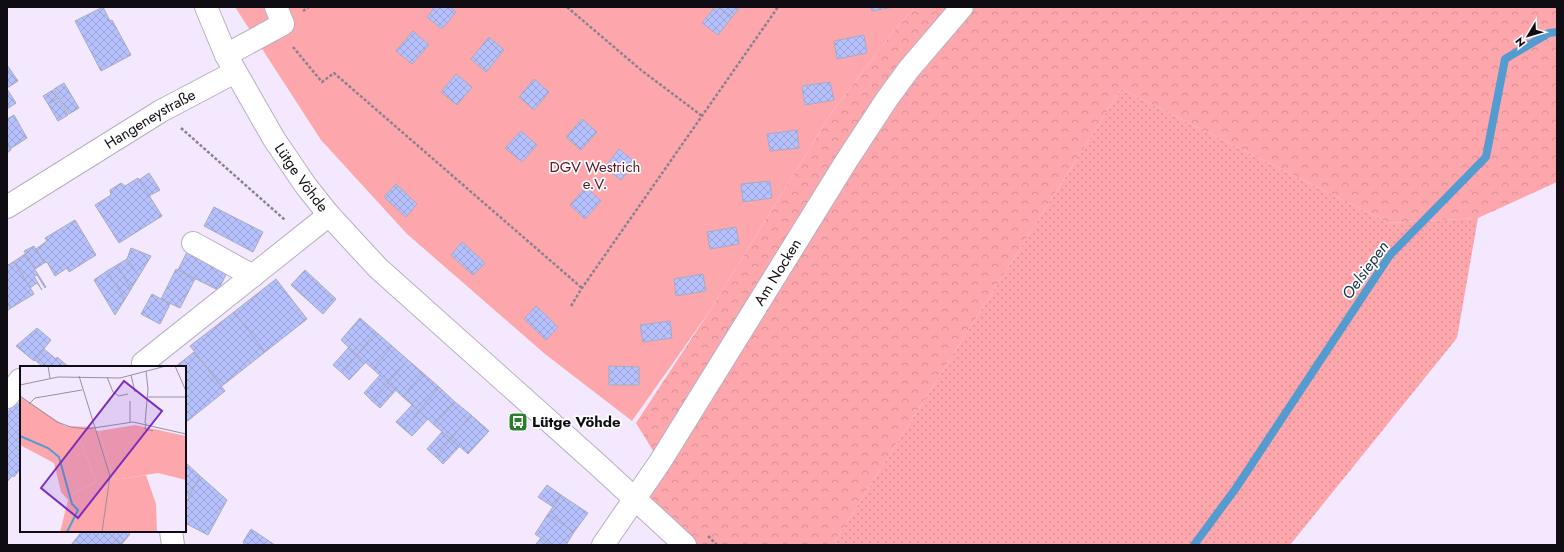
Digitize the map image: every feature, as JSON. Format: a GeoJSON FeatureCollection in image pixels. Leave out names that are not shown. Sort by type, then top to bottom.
{"type":"FeatureCollection","features":[{"type":"Feature","properties":{"kind":"street"},"geometry":{"type":"LineString","coordinates":[[206,7],[231,64]]}},
{"type":"Feature","properties":{"kind":"street","name":"Am Nocken"},"geometry":{"type":"LineString","coordinates":[[603,545],[660,462],[847,160],[883,105],[908,69],[962,7]]}},
{"type":"Feature","properties":{"kind":"street","name":"Hangeneystraße"},"geometry":{"type":"LineString","coordinates":[[7,207],[161,111],[231,64],[276,17]]}},
{"type":"Feature","properties":{"kind":"street","name":"Lütge Vöhde"},"geometry":{"type":"LineString","coordinates":[[231,64],[274,139],[306,186],[329,215],[378,268],[635,498],[685,545]]}},
{"type":"Feature","properties":{"kind":"street"},"geometry":{"type":"LineString","coordinates":[[143,363],[329,215]]}},
{"type":"Feature","properties":{"kind":"street"},"geometry":{"type":"LineString","coordinates":[[193,243],[253,276]]}},
{"type":"Feature","properties":{"kind":"street"},"geometry":{"type":"LineString","coordinates":[[7,397],[20,380]]}},
{"type":"Feature","properties":{"kind":"street"},"geometry":{"type":"LineString","coordinates":[[171,532],[173,545]]}},
{"type":"Feature","properties":{"kind":"path"},"geometry":{"type":"LineString","coordinates":[[567,7],[641,70],[702,116]]}},
{"type":"Feature","properties":{"kind":"path"},"geometry":{"type":"LineString","coordinates":[[571,306],[582,288],[778,7]]}},
{"type":"Feature","properties":{"kind":"path"},"geometry":{"type":"LineString","coordinates":[[276,17],[322,82],[334,73],[582,288]]}},
{"type":"Feature","properties":{"kind":"path"},"geometry":{"type":"LineString","coordinates":[[179,126],[294,228],[304,235]]}},
{"type":"Feature","properties":{"kind":"path"},"geometry":{"type":"LineString","coordinates":[[706,534],[717,545]]}},
{"type":"Feature","properties":{"kind":"green space","name":"DGV Westrich e.V."},"geometry":{"type":"Polygon","coordinates":[[[235,7],[915,7],[893,32],[832,112],[709,312],[632,421],[545,354],[407,234],[321,140],[235,7]]]}},
{"type":"Feature","properties":{"kind":"green space"},"geometry":{"type":"Polygon","coordinates":[[[915,7],[1557,7],[1557,182],[1478,218],[1389,223],[1121,89],[835,541],[840,545],[685,545],[635,498],[660,462],[636,423],[709,312],[832,112],[893,32],[915,7]]]}},
{"type":"Feature","properties":{"kind":"green space"},"geometry":{"type":"Polygon","coordinates":[[[1121,89],[1389,223],[1478,218],[1457,338],[1290,545],[840,545],[835,541],[1121,89]]]}},
{"type":"Feature","properties":{"kind":"building"},"geometry":{"type":"Polygon","coordinates":[[[103,7],[110,21],[112,20],[131,55],[101,71],[75,21],[103,7]]]}},
{"type":"Feature","properties":{"kind":"building"},"geometry":{"type":"Polygon","coordinates":[[[435,7],[450,7],[456,12],[442,29],[427,17],[435,7]]]}},
{"type":"Feature","properties":{"kind":"building"},"geometry":{"type":"Polygon","coordinates":[[[715,7],[719,7],[732,17],[718,35],[702,23],[715,7]]]}},
{"type":"Feature","properties":{"kind":"building"},"geometry":{"type":"Polygon","coordinates":[[[719,7],[740,7],[732,17],[719,7]]]}},
{"type":"Feature","properties":{"kind":"building"},"geometry":{"type":"Polygon","coordinates":[[[871,7],[894,7],[872,11],[871,7]]]}},
{"type":"Feature","properties":{"kind":"building"},"geometry":{"type":"Polygon","coordinates":[[[413,31],[429,45],[412,64],[396,51],[413,31]]]}},
{"type":"Feature","properties":{"kind":"building"},"geometry":{"type":"Polygon","coordinates":[[[864,35],[867,53],[837,59],[834,41],[864,35]]]}},
{"type":"Feature","properties":{"kind":"building"},"geometry":{"type":"Polygon","coordinates":[[[489,37],[504,50],[486,72],[471,59],[489,37]]]}},
{"type":"Feature","properties":{"kind":"building"},"geometry":{"type":"Polygon","coordinates":[[[7,65],[18,81],[7,88],[7,65]]]}},
{"type":"Feature","properties":{"kind":"building"},"geometry":{"type":"Polygon","coordinates":[[[456,74],[472,87],[457,105],[441,92],[456,74]]]}},
{"type":"Feature","properties":{"kind":"building"},"geometry":{"type":"Polygon","coordinates":[[[534,79],[549,92],[534,110],[519,97],[534,79]]]}},
{"type":"Feature","properties":{"kind":"building"},"geometry":{"type":"Polygon","coordinates":[[[830,82],[834,100],[805,105],[802,86],[830,82]]]}},
{"type":"Feature","properties":{"kind":"building"},"geometry":{"type":"Polygon","coordinates":[[[64,83],[79,108],[69,114],[54,89],[64,83]]]}},
{"type":"Feature","properties":{"kind":"building"},"geometry":{"type":"Polygon","coordinates":[[[7,89],[16,103],[7,109],[7,89]]]}},
{"type":"Feature","properties":{"kind":"building"},"geometry":{"type":"Polygon","coordinates":[[[53,90],[58,98],[48,104],[43,96],[53,90]]]}},
{"type":"Feature","properties":{"kind":"building"},"geometry":{"type":"Polygon","coordinates":[[[58,98],[68,115],[58,121],[48,104],[58,98]]]}},
{"type":"Feature","properties":{"kind":"building"},"geometry":{"type":"Polygon","coordinates":[[[14,115],[27,138],[10,149],[7,144],[7,119],[14,115]]]}},
{"type":"Feature","properties":{"kind":"building"},"geometry":{"type":"Polygon","coordinates":[[[582,119],[597,132],[581,150],[566,137],[582,119]]]}},
{"type":"Feature","properties":{"kind":"building"},"geometry":{"type":"Polygon","coordinates":[[[797,130],[799,148],[770,151],[767,134],[797,130]]]}},
{"type":"Feature","properties":{"kind":"building"},"geometry":{"type":"Polygon","coordinates":[[[521,131],[537,145],[522,162],[505,148],[521,131]]]}},
{"type":"Feature","properties":{"kind":"building"},"geometry":{"type":"Polygon","coordinates":[[[7,144],[11,150],[7,153],[7,144]]]}},
{"type":"Feature","properties":{"kind":"building"},"geometry":{"type":"Polygon","coordinates":[[[619,149],[635,162],[621,180],[605,167],[619,149]]]}},
{"type":"Feature","properties":{"kind":"building"},"geometry":{"type":"Polygon","coordinates":[[[149,173],[160,190],[149,196],[139,180],[149,173]]]}},
{"type":"Feature","properties":{"kind":"building"},"geometry":{"type":"Polygon","coordinates":[[[138,178],[162,216],[119,243],[95,205],[111,195],[110,190],[121,183],[125,186],[138,178]]]}},
{"type":"Feature","properties":{"kind":"building"},"geometry":{"type":"Polygon","coordinates":[[[770,181],[772,198],[743,202],[741,184],[770,181]]]}},
{"type":"Feature","properties":{"kind":"building"},"geometry":{"type":"Polygon","coordinates":[[[396,184],[417,204],[406,217],[384,197],[396,184]]]}},
{"type":"Feature","properties":{"kind":"building"},"geometry":{"type":"Polygon","coordinates":[[[586,187],[601,201],[585,219],[570,205],[586,187]]]}},
{"type":"Feature","properties":{"kind":"building"},"geometry":{"type":"Polygon","coordinates":[[[214,207],[263,232],[253,252],[204,226],[214,207]]]}},
{"type":"Feature","properties":{"kind":"building"},"geometry":{"type":"Polygon","coordinates":[[[75,220],[96,255],[69,272],[67,268],[55,276],[47,262],[44,263],[36,249],[47,241],[45,238],[75,220]]]}},
{"type":"Feature","properties":{"kind":"building"},"geometry":{"type":"Polygon","coordinates":[[[736,227],[739,244],[710,249],[707,232],[736,227]]]}},
{"type":"Feature","properties":{"kind":"building"},"geometry":{"type":"Polygon","coordinates":[[[462,242],[485,263],[473,275],[451,255],[462,242]]]}},
{"type":"Feature","properties":{"kind":"building"},"geometry":{"type":"Polygon","coordinates":[[[34,246],[44,263],[35,269],[24,251],[34,246]]]}},
{"type":"Feature","properties":{"kind":"building"},"geometry":{"type":"Polygon","coordinates":[[[131,248],[151,256],[139,276],[127,259],[131,248]]]}},
{"type":"Feature","properties":{"kind":"building"},"geometry":{"type":"Polygon","coordinates":[[[188,250],[228,271],[218,290],[178,270],[188,250]]]}},
{"type":"Feature","properties":{"kind":"building"},"geometry":{"type":"Polygon","coordinates":[[[25,254],[46,287],[45,288],[37,275],[34,276],[42,290],[37,283],[30,288],[14,262],[7,266],[25,254]]]}},
{"type":"Feature","properties":{"kind":"building"},"geometry":{"type":"Polygon","coordinates":[[[127,259],[139,276],[131,289],[117,265],[127,259]]]}},
{"type":"Feature","properties":{"kind":"building"},"geometry":{"type":"Polygon","coordinates":[[[14,262],[34,294],[11,308],[7,301],[7,266],[14,262]]]}},
{"type":"Feature","properties":{"kind":"building"},"geometry":{"type":"Polygon","coordinates":[[[117,265],[131,289],[125,299],[107,271],[117,265]]]}},
{"type":"Feature","properties":{"kind":"building"},"geometry":{"type":"Polygon","coordinates":[[[176,269],[195,279],[180,308],[161,299],[176,269]]]}},
{"type":"Feature","properties":{"kind":"building"},"geometry":{"type":"Polygon","coordinates":[[[305,270],[336,299],[323,314],[291,285],[305,270]]]}},
{"type":"Feature","properties":{"kind":"building"},"geometry":{"type":"Polygon","coordinates":[[[107,271],[125,299],[115,315],[94,280],[107,271]]]}},
{"type":"Feature","properties":{"kind":"building"},"geometry":{"type":"Polygon","coordinates":[[[703,274],[706,291],[676,296],[674,279],[703,274]]]}},
{"type":"Feature","properties":{"kind":"building"},"geometry":{"type":"Polygon","coordinates":[[[276,279],[307,319],[265,352],[234,312],[276,279]]]}},
{"type":"Feature","properties":{"kind":"building"},"geometry":{"type":"Polygon","coordinates":[[[152,294],[170,304],[160,324],[141,314],[152,294]]]}},
{"type":"Feature","properties":{"kind":"building"},"geometry":{"type":"Polygon","coordinates":[[[7,301],[11,308],[7,311],[7,301]]]}},
{"type":"Feature","properties":{"kind":"building"},"geometry":{"type":"Polygon","coordinates":[[[536,306],[558,327],[546,340],[524,319],[536,306]]]}},
{"type":"Feature","properties":{"kind":"building"},"geometry":{"type":"Polygon","coordinates":[[[234,312],[265,352],[222,386],[190,346],[234,312]]]}},
{"type":"Feature","properties":{"kind":"building"},"geometry":{"type":"Polygon","coordinates":[[[360,318],[376,332],[357,355],[341,340],[360,318]]]}},
{"type":"Feature","properties":{"kind":"building"},"geometry":{"type":"Polygon","coordinates":[[[670,321],[672,338],[643,342],[640,325],[670,321]]]}},
{"type":"Feature","properties":{"kind":"building"},"geometry":{"type":"Polygon","coordinates":[[[37,328],[51,340],[34,361],[16,346],[37,328]]]}},
{"type":"Feature","properties":{"kind":"building"},"geometry":{"type":"Polygon","coordinates":[[[376,332],[392,346],[373,369],[357,355],[376,332]]]}},
{"type":"Feature","properties":{"kind":"building"},"geometry":{"type":"Polygon","coordinates":[[[392,346],[408,360],[388,383],[373,369],[392,346]]]}},
{"type":"Feature","properties":{"kind":"building"},"geometry":{"type":"Polygon","coordinates":[[[349,347],[357,355],[342,373],[333,365],[349,347]]]}},
{"type":"Feature","properties":{"kind":"building"},"geometry":{"type":"Polygon","coordinates":[[[44,349],[68,366],[42,366],[35,360],[44,349]]]}},
{"type":"Feature","properties":{"kind":"building"},"geometry":{"type":"Polygon","coordinates":[[[194,352],[225,391],[186,422],[186,366],[176,366],[194,352]]]}},
{"type":"Feature","properties":{"kind":"building"},"geometry":{"type":"Polygon","coordinates":[[[357,355],[366,362],[349,380],[342,373],[357,355]]]}},
{"type":"Feature","properties":{"kind":"building"},"geometry":{"type":"Polygon","coordinates":[[[408,360],[423,373],[403,397],[388,383],[408,360]]]}},
{"type":"Feature","properties":{"kind":"building"},"geometry":{"type":"Polygon","coordinates":[[[609,366],[639,367],[639,385],[609,385],[609,366]]]}},
{"type":"Feature","properties":{"kind":"building"},"geometry":{"type":"Polygon","coordinates":[[[423,373],[439,387],[419,411],[403,397],[423,373]]]}},
{"type":"Feature","properties":{"kind":"building"},"geometry":{"type":"Polygon","coordinates":[[[380,375],[388,383],[372,401],[364,393],[380,375]]]}},
{"type":"Feature","properties":{"kind":"building"},"geometry":{"type":"Polygon","coordinates":[[[388,383],[396,390],[380,408],[372,401],[388,383]]]}},
{"type":"Feature","properties":{"kind":"building"},"geometry":{"type":"Polygon","coordinates":[[[439,387],[455,402],[434,425],[419,411],[439,387]]]}},
{"type":"Feature","properties":{"kind":"building"},"geometry":{"type":"Polygon","coordinates":[[[16,402],[20,405],[20,469],[14,477],[7,472],[7,413],[16,402]]]}},
{"type":"Feature","properties":{"kind":"building"},"geometry":{"type":"Polygon","coordinates":[[[455,402],[471,415],[451,439],[434,425],[455,402]]]}},
{"type":"Feature","properties":{"kind":"building"},"geometry":{"type":"Polygon","coordinates":[[[412,405],[419,411],[404,429],[396,422],[412,405]]]}},
{"type":"Feature","properties":{"kind":"building"},"geometry":{"type":"Polygon","coordinates":[[[419,411],[428,419],[412,436],[404,429],[419,411]]]}},
{"type":"Feature","properties":{"kind":"building"},"geometry":{"type":"Polygon","coordinates":[[[471,415],[489,431],[468,454],[451,439],[471,415]]]}},
{"type":"Feature","properties":{"kind":"building"},"geometry":{"type":"Polygon","coordinates":[[[442,432],[451,439],[436,457],[427,449],[442,432]]]}},
{"type":"Feature","properties":{"kind":"building"},"geometry":{"type":"Polygon","coordinates":[[[451,439],[459,447],[443,464],[436,457],[451,439]]]}},
{"type":"Feature","properties":{"kind":"building"},"geometry":{"type":"Polygon","coordinates":[[[186,463],[200,476],[189,497],[186,495],[186,463]]]}},
{"type":"Feature","properties":{"kind":"building"},"geometry":{"type":"Polygon","coordinates":[[[7,472],[12,476],[7,482],[7,472]]]}},
{"type":"Feature","properties":{"kind":"building"},"geometry":{"type":"Polygon","coordinates":[[[200,476],[227,500],[208,535],[186,524],[186,502],[200,476]]]}},
{"type":"Feature","properties":{"kind":"building"},"geometry":{"type":"Polygon","coordinates":[[[547,485],[561,495],[553,507],[538,497],[547,485]]]}},
{"type":"Feature","properties":{"kind":"building"},"geometry":{"type":"Polygon","coordinates":[[[561,495],[588,513],[574,532],[548,514],[561,495]]]}},
{"type":"Feature","properties":{"kind":"building"},"geometry":{"type":"Polygon","coordinates":[[[548,514],[574,532],[566,545],[551,545],[535,534],[548,514]]]}},
{"type":"Feature","properties":{"kind":"building"},"geometry":{"type":"Polygon","coordinates":[[[251,529],[275,545],[243,545],[243,542],[251,529]]]}},
{"type":"Feature","properties":{"kind":"building"},"geometry":{"type":"Polygon","coordinates":[[[81,532],[107,532],[122,544],[71,545],[81,532]]]}},
{"type":"Feature","properties":{"kind":"building"},"geometry":{"type":"Polygon","coordinates":[[[107,532],[130,532],[130,534],[122,544],[107,532]]]}},
{"type":"Feature","properties":{"kind":"building"},"geometry":{"type":"Polygon","coordinates":[[[541,538],[551,545],[535,545],[541,538]]]}},
{"type":"Feature","properties":{"kind":"waterway","name":"Oelsiepen"},"geometry":{"type":"LineString","coordinates":[[1194,545],[1236,488],[1390,255],[1486,157],[1505,59],[1549,33],[1557,32]]}},
{"type":"Feature","properties":{"kind":"place","name":"Lütge Vöhde"},"geometry":{"type":"Point","coordinates":[518,422]}}]}
